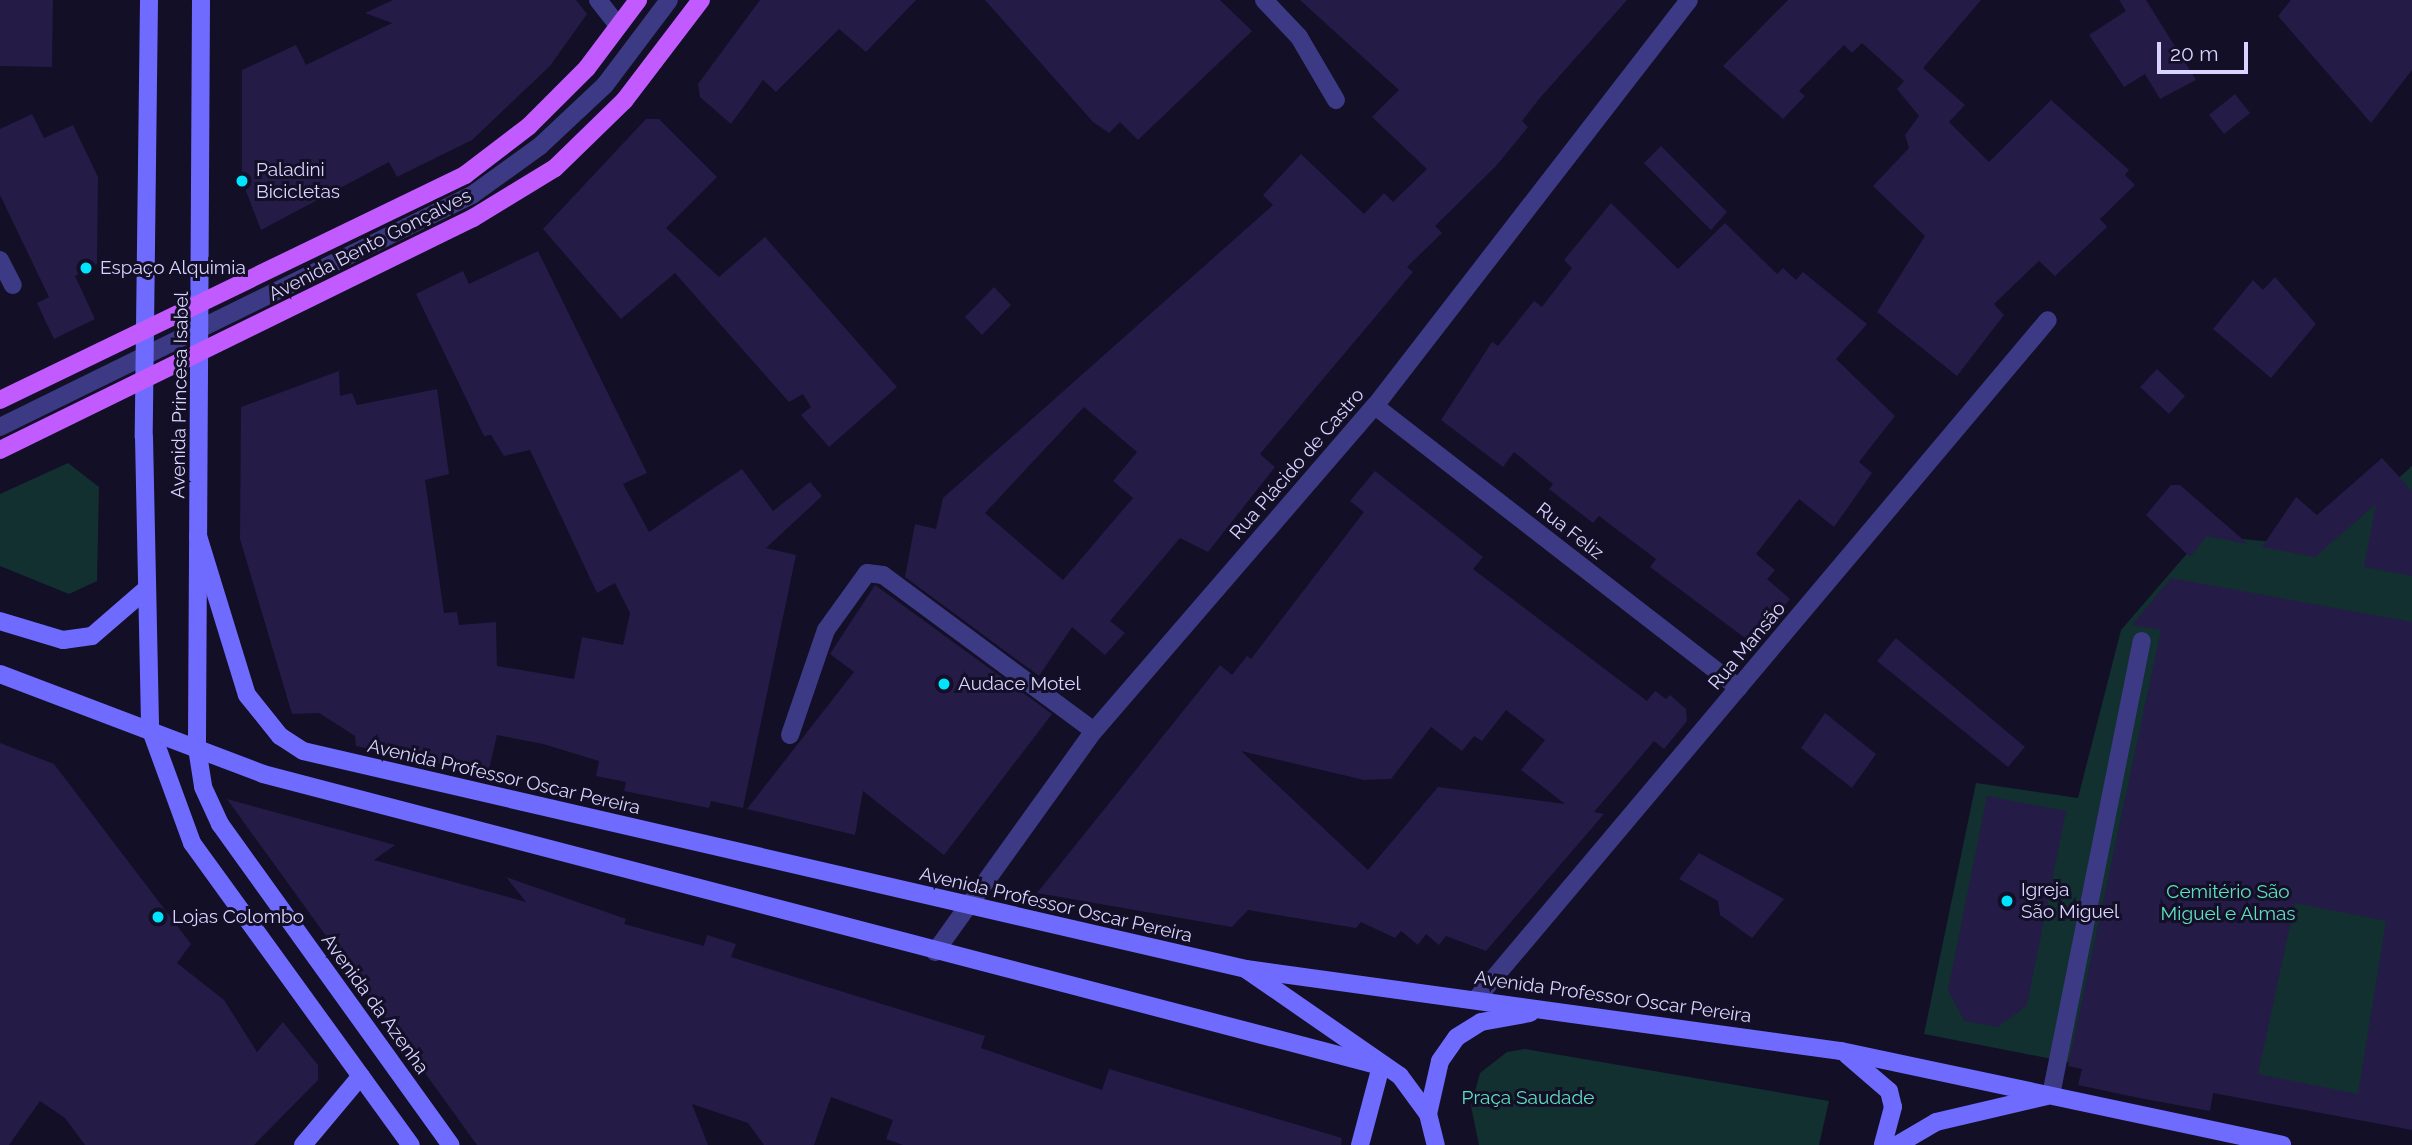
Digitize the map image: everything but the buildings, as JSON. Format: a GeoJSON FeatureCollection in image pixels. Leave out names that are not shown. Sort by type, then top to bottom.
{"type":"FeatureCollection","features":[{"type":"Feature","properties":{"kind":"main road","name":"Avenida Princesa Isabel"},"geometry":{"type":"LineString","coordinates":[[149,0],[145,591],[150,728]]}},
{"type":"Feature","properties":{"kind":"main road","name":"Avenida Princesa Isabel"},"geometry":{"type":"LineString","coordinates":[[197,748],[198,536],[204,304],[201,0]]}},
{"type":"Feature","properties":{"kind":"main road","name":"Avenida Bento Gonçalves"},"geometry":{"type":"LineString","coordinates":[[0,401],[465,176],[529,126],[638,0]]}},
{"type":"Feature","properties":{"kind":"main road","name":"Avenida Bento Gonçalves"},"geometry":{"type":"LineString","coordinates":[[0,450],[473,218],[555,168],[624,101],[701,0]]}},
{"type":"Feature","properties":{"kind":"main road","name":"Avenida Professor Oscar Pereira"},"geometry":{"type":"LineString","coordinates":[[198,536],[247,695],[280,736],[303,751],[968,908],[1246,970],[1477,998],[1841,1051],[2283,1145]]}},
{"type":"Feature","properties":{"kind":"main road"},"geometry":{"type":"LineString","coordinates":[[0,621],[63,640],[92,636],[145,591]]}},
{"type":"Feature","properties":{"kind":"main road"},"geometry":{"type":"LineString","coordinates":[[0,674],[150,728],[263,774],[935,952],[1381,1066]]}},
{"type":"Feature","properties":{"kind":"main road"},"geometry":{"type":"LineString","coordinates":[[150,728],[192,843],[411,1145]]}},
{"type":"Feature","properties":{"kind":"main road","name":"Avenida da Azenha"},"geometry":{"type":"LineString","coordinates":[[197,748],[203,787],[220,824],[451,1145]]}},
{"type":"Feature","properties":{"kind":"main road"},"geometry":{"type":"LineString","coordinates":[[1246,970],[1381,1066],[1400,1076],[1428,1114],[1436,1145]]}},
{"type":"Feature","properties":{"kind":"main road"},"geometry":{"type":"LineString","coordinates":[[1428,1114],[1440,1060],[1457,1037],[1507,1015],[1568,1012]]}},
{"type":"Feature","properties":{"kind":"main road"},"geometry":{"type":"LineString","coordinates":[[1841,1051],[1889,1091],[1893,1107],[1883,1145]]}},
{"type":"Feature","properties":{"kind":"main road"},"geometry":{"type":"LineString","coordinates":[[1360,1145],[1381,1066]]}},
{"type":"Feature","properties":{"kind":"main road"},"geometry":{"type":"LineString","coordinates":[[303,1145],[360,1076]]}},
{"type":"Feature","properties":{"kind":"main road","name":"Avenida Professor Oscar Pereira"},"geometry":{"type":"LineString","coordinates":[[1897,1145],[1936,1122],[2051,1095]]}},
{"type":"Feature","properties":{"kind":"street"},"geometry":{"type":"LineString","coordinates":[[598,0],[618,26]]}},
{"type":"Feature","properties":{"kind":"street"},"geometry":{"type":"LineString","coordinates":[[0,427],[472,195],[540,146],[605,85],[669,0]]}},
{"type":"Feature","properties":{"kind":"street"},"geometry":{"type":"LineString","coordinates":[[1264,0],[1299,37],[1336,100]]}},
{"type":"Feature","properties":{"kind":"street","name":"Rua Plácido de Castro"},"geometry":{"type":"LineString","coordinates":[[935,952],[1094,732],[1375,407],[1689,0]]}},
{"type":"Feature","properties":{"kind":"street"},"geometry":{"type":"LineString","coordinates":[[0,260],[13,285]]}},
{"type":"Feature","properties":{"kind":"street","name":"Rua Mansão"},"geometry":{"type":"LineString","coordinates":[[1477,998],[2048,320]]}},
{"type":"Feature","properties":{"kind":"street","name":"Rua Feliz"},"geometry":{"type":"LineString","coordinates":[[1375,407],[1739,688]]}},
{"type":"Feature","properties":{"kind":"street"},"geometry":{"type":"LineString","coordinates":[[790,735],[826,630],[867,573],[883,575],[1094,732]]}},
{"type":"Feature","properties":{"kind":"street"},"geometry":{"type":"LineString","coordinates":[[2051,1095],[2142,641]]}},
{"type":"Feature","properties":{"kind":"green space"},"geometry":{"type":"Polygon","coordinates":[[[68,463],[99,487],[97,581],[69,594],[0,566],[0,494],[68,463]]]}},
{"type":"Feature","properties":{"kind":"green space","name":"Cemitério São Miguel e Almas"},"geometry":{"type":"Polygon","coordinates":[[[2412,466],[2412,1129],[1924,1034],[1976,783],[2078,798],[2121,630],[2203,535],[2322,547],[2412,466]]]}},
{"type":"Feature","properties":{"kind":"green space","name":"Praça Saudade"},"geometry":{"type":"Polygon","coordinates":[[[1525,1049],[1829,1101],[1819,1145],[1479,1145],[1471,1106],[1480,1073],[1507,1052],[1525,1049]]]}},
{"type":"Feature","properties":{"kind":"place","name":"Paladini Bicicletas"},"geometry":{"type":"Point","coordinates":[242,181]}},
{"type":"Feature","properties":{"kind":"place","name":"Espaço Alquimia"},"geometry":{"type":"Point","coordinates":[86,268]}},
{"type":"Feature","properties":{"kind":"place","name":"Audace Motel"},"geometry":{"type":"Point","coordinates":[944,684]}},
{"type":"Feature","properties":{"kind":"place","name":"Igreja São Miguel"},"geometry":{"type":"Point","coordinates":[2007,901]}},
{"type":"Feature","properties":{"kind":"place","name":"Lojas Colombo"},"geometry":{"type":"Point","coordinates":[158,917]}}]}
